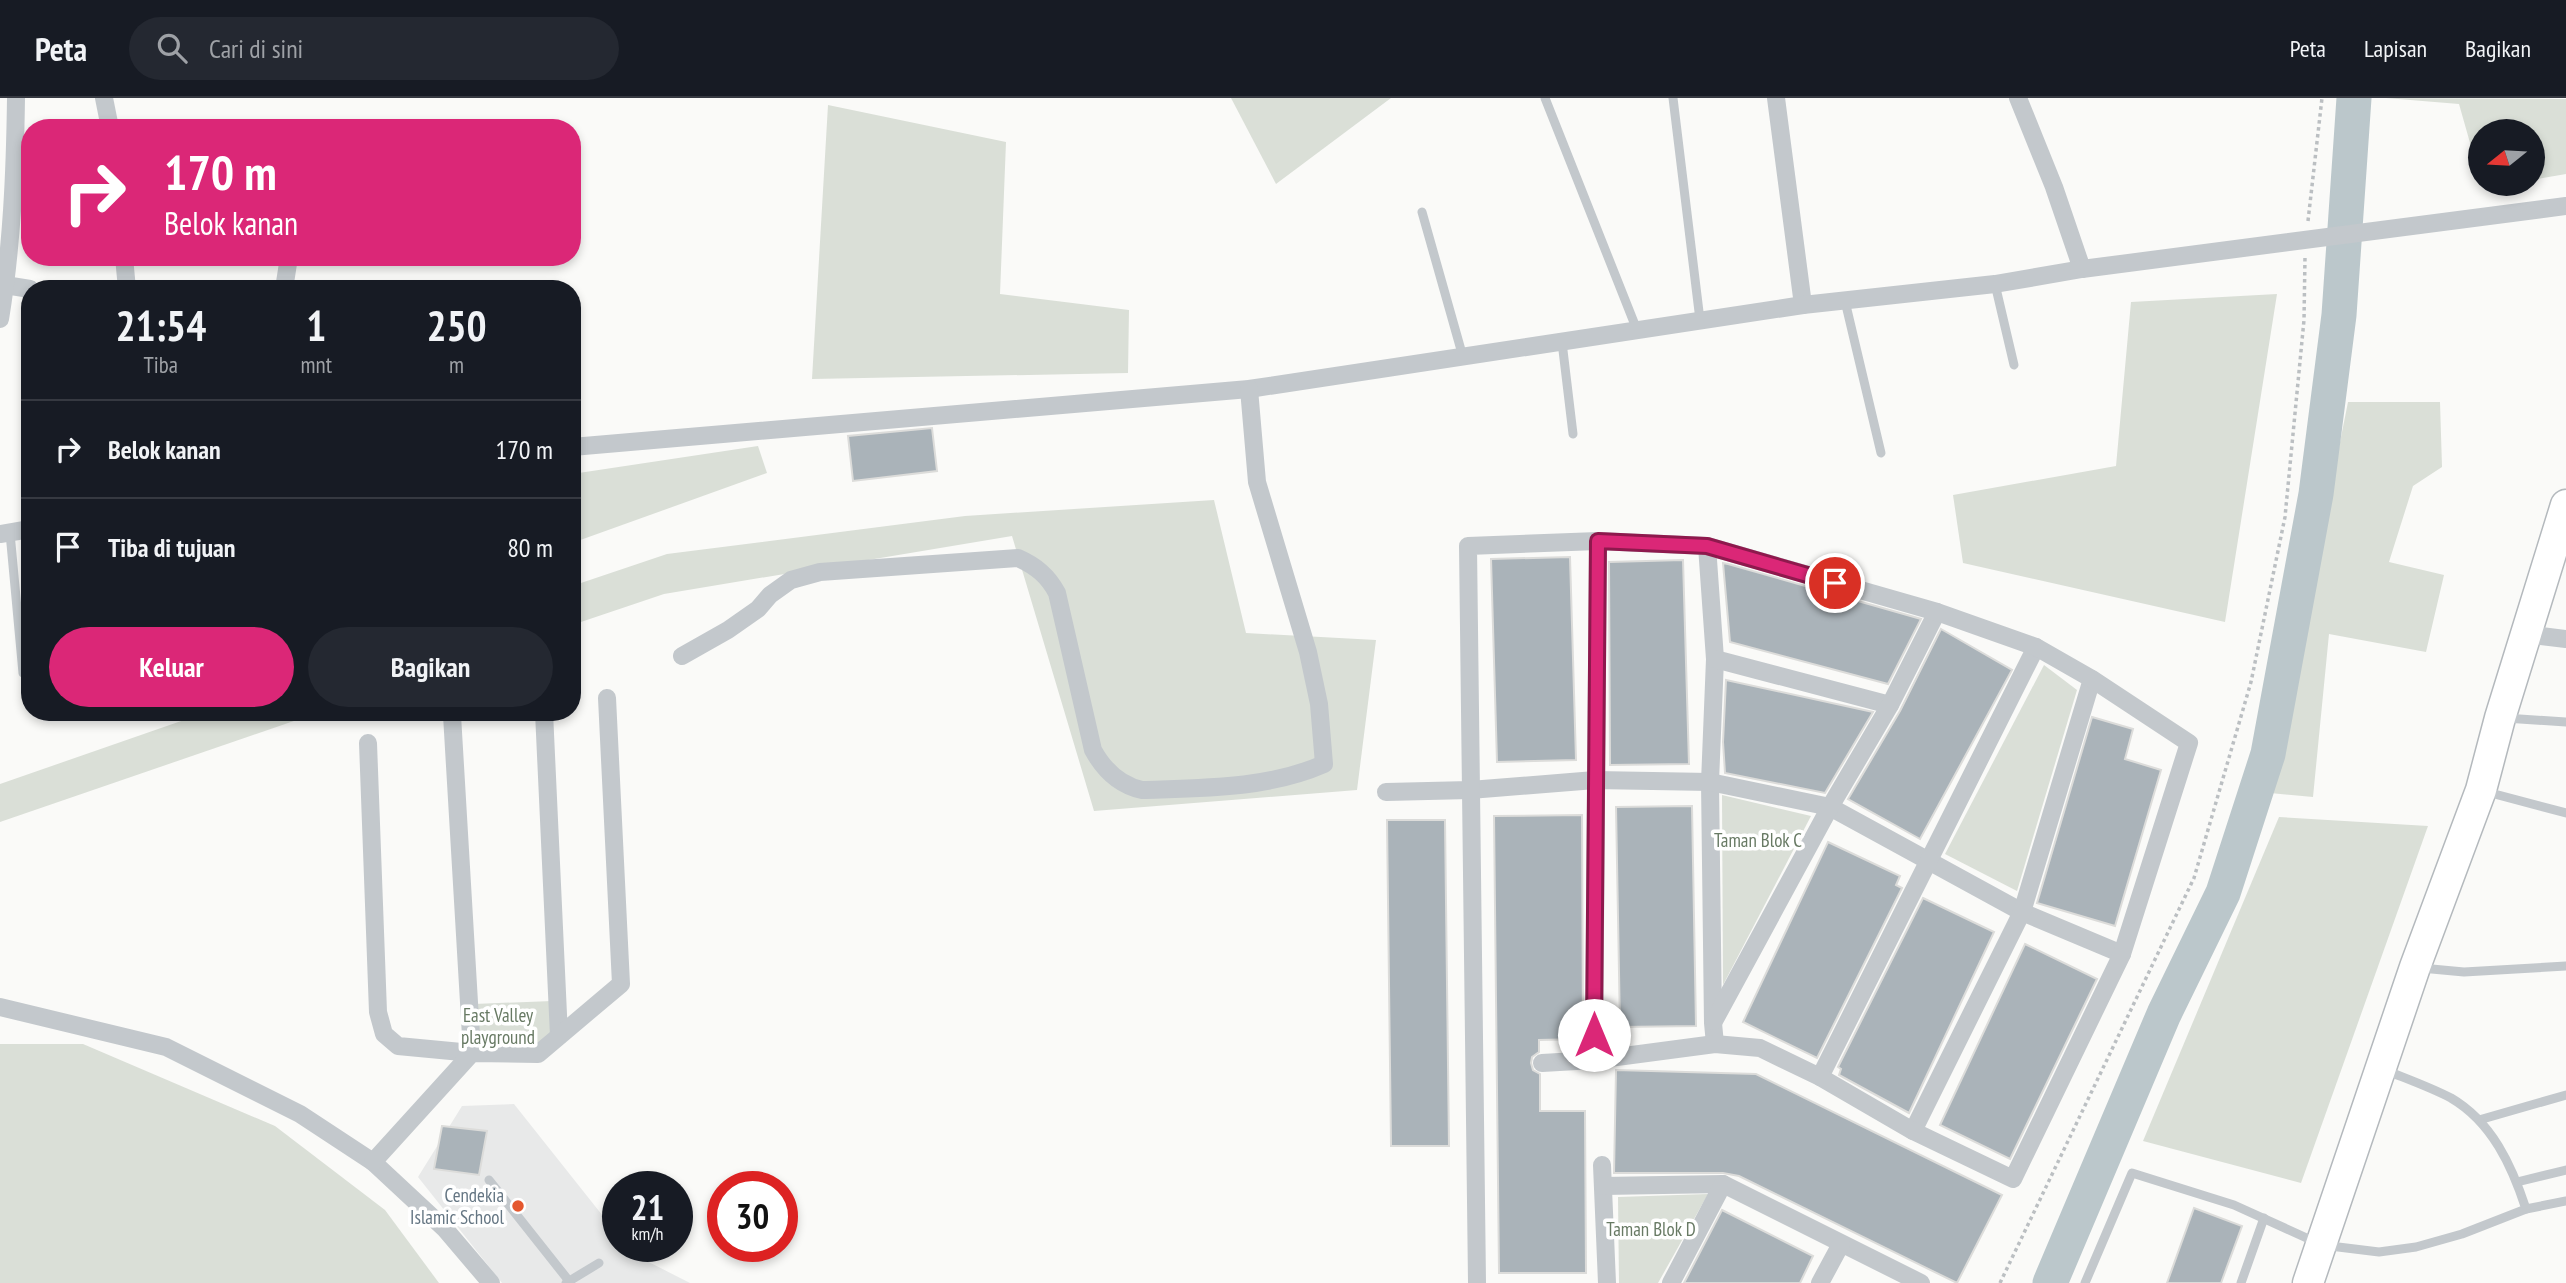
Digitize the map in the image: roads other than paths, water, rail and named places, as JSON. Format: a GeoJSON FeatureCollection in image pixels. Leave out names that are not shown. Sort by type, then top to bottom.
{"type":"FeatureCollection","features":[{"type":"Feature","properties":{"kind":"highway"},"geometry":{"type":"LineString","coordinates":[[2308,1283],[2415,967],[2481,790],[2525,634],[2566,505]]}},
{"type":"Feature","properties":{"kind":"street"},"geometry":{"type":"LineString","coordinates":[[0,319],[12,205],[16,98]]}},
{"type":"Feature","properties":{"kind":"street"},"geometry":{"type":"LineString","coordinates":[[104,98],[108,119]]}},
{"type":"Feature","properties":{"kind":"street"},"geometry":{"type":"LineString","coordinates":[[1776,98],[1803,305]]}},
{"type":"Feature","properties":{"kind":"street"},"geometry":{"type":"LineString","coordinates":[[2018,98],[2054,187],[2082,269]]}},
{"type":"Feature","properties":{"kind":"street"},"geometry":{"type":"LineString","coordinates":[[581,446],[1249,389],[1803,305],[1995,284],[2082,269],[2566,206]]}},
{"type":"Feature","properties":{"kind":"street"},"geometry":{"type":"LineString","coordinates":[[5,285],[21,288]]}},
{"type":"Feature","properties":{"kind":"street"},"geometry":{"type":"LineString","coordinates":[[682,656],[748,616],[791,580],[820,572],[1018,558],[1040,571],[1057,593],[1093,750],[1101,764],[1128,787],[1155,789],[1256,783],[1301,774],[1324,764],[1319,704],[1307,652],[1257,482],[1249,389]]}},
{"type":"Feature","properties":{"kind":"street"},"geometry":{"type":"LineString","coordinates":[[1594,1060],[1598,541]]}},
{"type":"Feature","properties":{"kind":"street"},"geometry":{"type":"LineString","coordinates":[[1477,1283],[1468,546],[1598,541],[1707,546],[1937,612],[2036,647],[2092,679],[2189,743],[2122,954],[2013,1179],[1913,1131],[1820,1077],[1760,1048],[1715,1044],[1594,1060],[1542,1063]]}},
{"type":"Feature","properties":{"kind":"street"},"geometry":{"type":"LineString","coordinates":[[1707,546],[1715,659],[1710,782],[1715,1044]]}},
{"type":"Feature","properties":{"kind":"street"},"geometry":{"type":"LineString","coordinates":[[1713,1023],[1830,807],[1890,705],[1937,612]]}},
{"type":"Feature","properties":{"kind":"street"},"geometry":{"type":"LineString","coordinates":[[2525,634],[2566,639]]}},
{"type":"Feature","properties":{"kind":"street"},"geometry":{"type":"LineString","coordinates":[[1820,1077],[2036,647]]}},
{"type":"Feature","properties":{"kind":"street"},"geometry":{"type":"LineString","coordinates":[[1715,659],[1890,705]]}},
{"type":"Feature","properties":{"kind":"street"},"geometry":{"type":"LineString","coordinates":[[1913,1131],[2022,912],[2092,679]]}},
{"type":"Feature","properties":{"kind":"street"},"geometry":{"type":"LineString","coordinates":[[368,743],[378,1012],[384,1034],[398,1046],[472,1053],[538,1054],[621,984],[607,698]]}},
{"type":"Feature","properties":{"kind":"street"},"geometry":{"type":"LineString","coordinates":[[373,1162],[472,1053],[452,721]]}},
{"type":"Feature","properties":{"kind":"street"},"geometry":{"type":"LineString","coordinates":[[544,721],[559,1036]]}},
{"type":"Feature","properties":{"kind":"street"},"geometry":{"type":"LineString","coordinates":[[1387,792],[1470,790],[1595,780],[1710,782],[1830,807],[2022,912],[2122,954]]}},
{"type":"Feature","properties":{"kind":"street"},"geometry":{"type":"LineString","coordinates":[[0,1007],[166,1047],[300,1114],[373,1162],[445,1229],[491,1283]]}},
{"type":"Feature","properties":{"kind":"street"},"geometry":{"type":"LineString","coordinates":[[1602,1165],[1606,1283]]}},
{"type":"Feature","properties":{"kind":"street"},"geometry":{"type":"LineString","coordinates":[[1603,1186],[1723,1184],[1921,1283]]}},
{"type":"Feature","properties":{"kind":"street"},"geometry":{"type":"LineString","coordinates":[[1671,1283],[1723,1184]]}},
{"type":"Feature","properties":{"kind":"street"},"geometry":{"type":"LineString","coordinates":[[1820,1283],[1841,1244]]}},
{"type":"Feature","properties":{"kind":"lane"},"geometry":{"type":"LineString","coordinates":[[1545,98],[1637,330]]}},
{"type":"Feature","properties":{"kind":"lane"},"geometry":{"type":"LineString","coordinates":[[1673,98],[1700,320]]}},
{"type":"Feature","properties":{"kind":"lane"},"geometry":{"type":"LineString","coordinates":[[1422,212],[1463,357]]}},
{"type":"Feature","properties":{"kind":"lane"},"geometry":{"type":"LineString","coordinates":[[1995,284],[2014,365]]}},
{"type":"Feature","properties":{"kind":"lane"},"geometry":{"type":"LineString","coordinates":[[1845,302],[1881,453]]}},
{"type":"Feature","properties":{"kind":"lane"},"geometry":{"type":"LineString","coordinates":[[1562,342],[1573,434]]}},
{"type":"Feature","properties":{"kind":"lane"},"geometry":{"type":"LineString","coordinates":[[5,534],[21,658]]}},
{"type":"Feature","properties":{"kind":"lane"},"geometry":{"type":"LineString","coordinates":[[2500,718],[2566,722]]}},
{"type":"Feature","properties":{"kind":"lane"},"geometry":{"type":"LineString","coordinates":[[2481,790],[2566,814]]}},
{"type":"Feature","properties":{"kind":"lane"},"geometry":{"type":"LineString","coordinates":[[2415,967],[2464,972],[2566,966]]}},
{"type":"Feature","properties":{"kind":"lane"},"geometry":{"type":"LineString","coordinates":[[2381,1068],[2452,1099],[2479,1120],[2502,1150],[2526,1209]]}},
{"type":"Feature","properties":{"kind":"lane"},"geometry":{"type":"LineString","coordinates":[[2479,1120],[2566,1095]]}},
{"type":"Feature","properties":{"kind":"lane"},"geometry":{"type":"LineString","coordinates":[[2517,1182],[2566,1170]]}},
{"type":"Feature","properties":{"kind":"lane"},"geometry":{"type":"LineString","coordinates":[[2085,1283],[2132,1173],[2234,1205],[2322,1245],[2379,1252],[2416,1247],[2462,1234],[2526,1209],[2566,1201]]}},
{"type":"Feature","properties":{"kind":"lane"},"geometry":{"type":"LineString","coordinates":[[489,1180],[568,1282],[599,1263]]}},
{"type":"Feature","properties":{"kind":"lane"},"geometry":{"type":"LineString","coordinates":[[2241,1283],[2264,1218]]}},
{"type":"Feature","properties":{"kind":"waterway"},"geometry":{"type":"LineString","coordinates":[[2050,1283],[2164,1014],[2223,893],[2268,754],[2316,494],[2339,315],[2354,98]]}},
{"type":"Feature","properties":{"kind":"place","name":"Cendekia Islamic School"},"geometry":{"type":"Point","coordinates":[518,1206]}},
{"type":"Feature","properties":{"kind":"park label","name":"Taman Blok C"},"geometry":{"type":"Point","coordinates":[1758,840]}},
{"type":"Feature","properties":{"kind":"park label","name":"East Valley playground"},"geometry":{"type":"Point","coordinates":[498,1026]}},
{"type":"Feature","properties":{"kind":"park label","name":"Taman Blok D"},"geometry":{"type":"Point","coordinates":[1651,1229]}}]}
